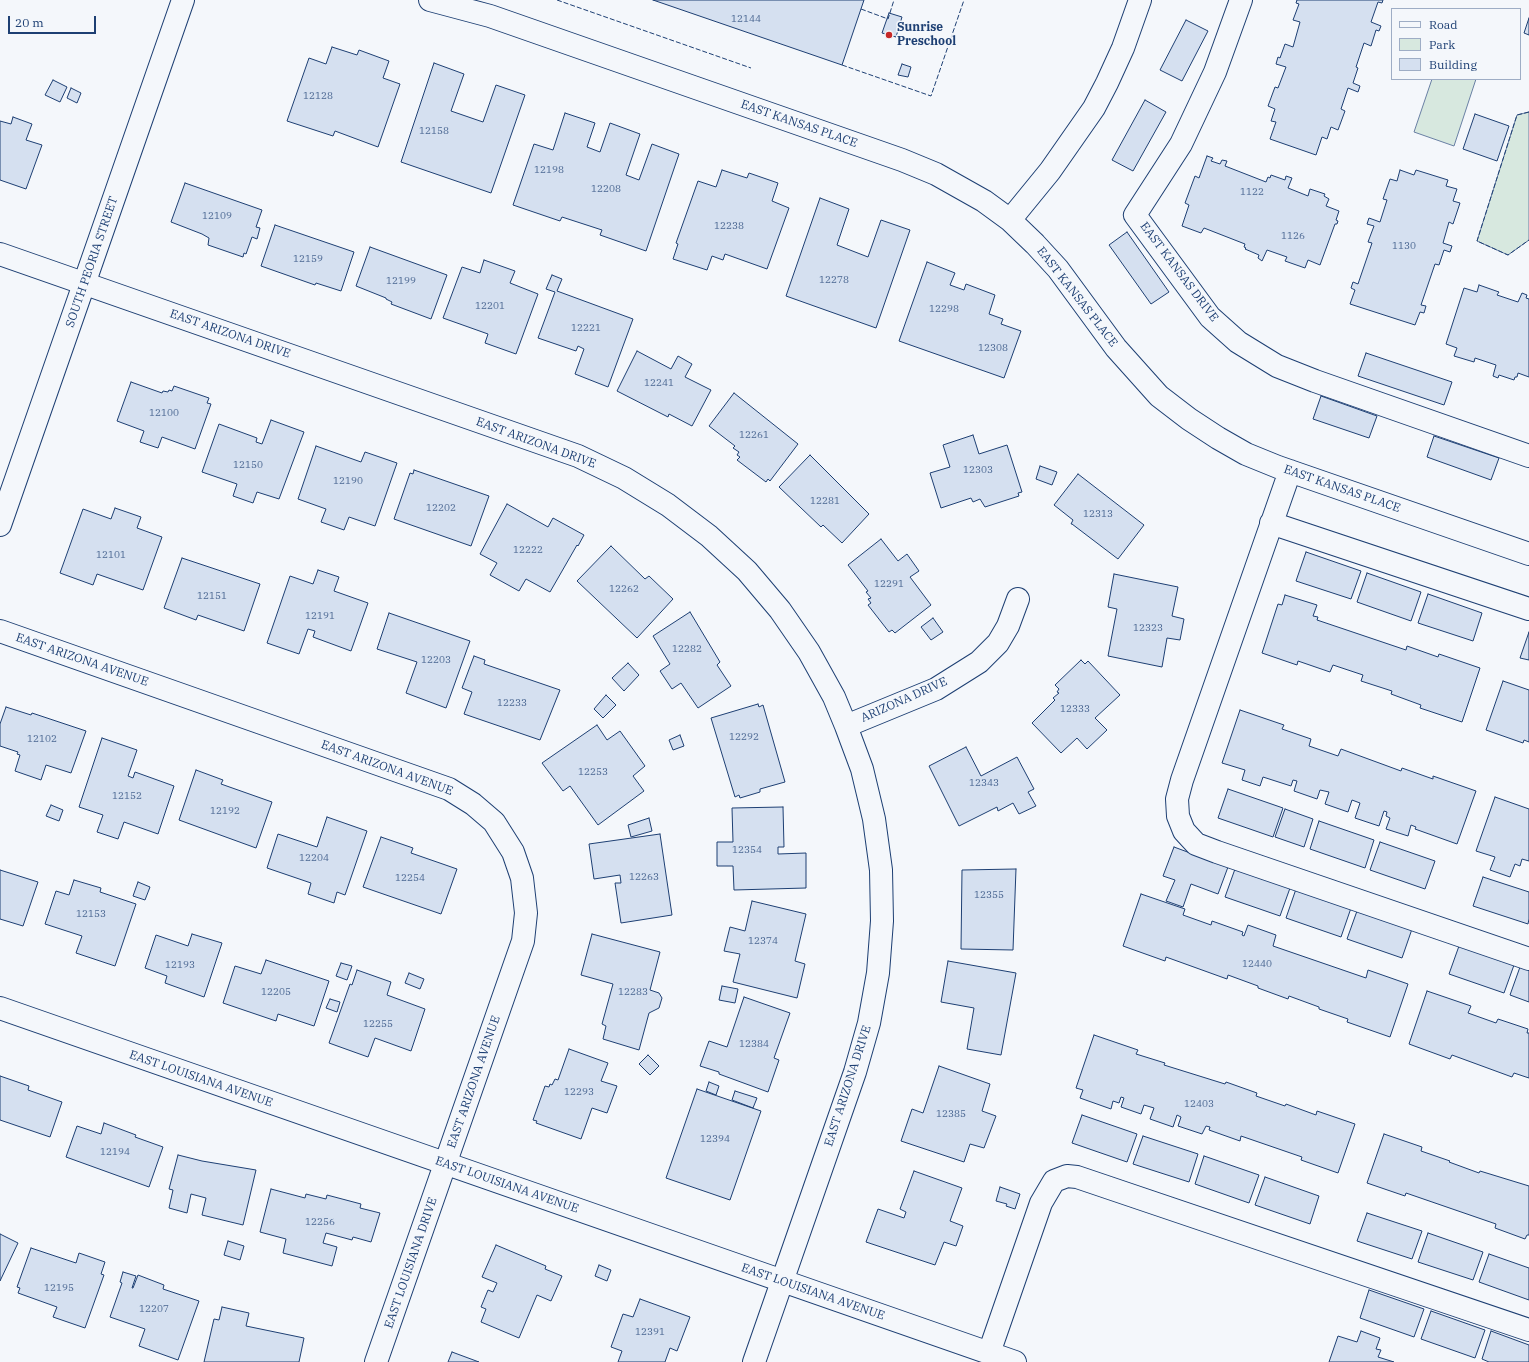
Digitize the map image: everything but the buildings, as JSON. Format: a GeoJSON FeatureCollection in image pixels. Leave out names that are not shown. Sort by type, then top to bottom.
{"type":"FeatureCollection","features":[{"type":"Feature","properties":{"kind":"street","name":"SOUTH PEORIA STREET"},"geometry":{"type":"LineString","coordinates":[[0,524],[183,0]]}},
{"type":"Feature","properties":{"kind":"street","name":"EAST KANSAS PLACE"},"geometry":{"type":"LineString","coordinates":[[430,0],[490,16],[902,160],[960,186],[1010,220],[1035,244],[1058,269],[1116,348],[1159,396],[1189,420],[1246,454],[1290,471],[1529,554]]}},
{"type":"Feature","properties":{"kind":"street"},"geometry":{"type":"LineString","coordinates":[[1010,220],[1050,171],[1094,108],[1123,48],[1140,0]]}},
{"type":"Feature","properties":{"kind":"street","name":"EAST KANSAS DRIVE"},"geometry":{"type":"LineString","coordinates":[[1241,0],[1215,72],[1181,144],[1135,215],[1210,317],[1238,342],[1277,366],[1315,381],[1529,456]]}},
{"type":"Feature","properties":{"kind":"street","name":"EAST ARIZONA DRIVE"},"geometry":{"type":"LineString","coordinates":[[0,254],[578,456],[624,478],[668,505],[709,536],[746,571],[780,610],[809,652],[834,697],[846,726],[862,769],[874,819],[881,870],[882,921],[878,973],[869,1023],[855,1072],[754,1362]]}},
{"type":"Feature","properties":{"kind":"street"},"geometry":{"type":"LineString","coordinates":[[1290,471],[1182,780],[1177,799],[1178,816],[1184,831],[1196,844],[1217,852],[1529,959]]}},
{"type":"Feature","properties":{"kind":"street"},"geometry":{"type":"LineString","coordinates":[[1272,523],[1529,609]]}},
{"type":"Feature","properties":{"kind":"street","name":"ARIZONA DRIVE"},"geometry":{"type":"LineString","coordinates":[[846,726],[936,689],[979,662],[998,643],[1008,626],[1018,599]]}},
{"type":"Feature","properties":{"kind":"street","name":"EAST ARIZONA AVENUE"},"geometry":{"type":"LineString","coordinates":[[0,631],[449,789],[473,804],[494,822],[513,852],[522,878],[526,913],[523,941],[446,1164]]}},
{"type":"Feature","properties":{"kind":"street","name":"EAST LOUISIANA AVENUE"},"geometry":{"type":"LineString","coordinates":[[0,1008],[1015,1362]]}},
{"type":"Feature","properties":{"kind":"street","name":"EAST LOUISIANA DRIVE"},"geometry":{"type":"LineString","coordinates":[[376,1362],[446,1164]]}},
{"type":"Feature","properties":{"kind":"street"},"geometry":{"type":"LineString","coordinates":[[989,1353],[1041,1203],[1054,1181],[1067,1176],[1077,1177],[1529,1330]]}},
{"type":"Feature","properties":{"kind":"green space"},"geometry":{"type":"Polygon","coordinates":[[[1432,80],[1476,80],[1454,146],[1414,132],[1432,80]]]}},
{"type":"Feature","properties":{"kind":"green space"},"geometry":{"type":"Polygon","coordinates":[[[1529,112],[1529,240],[1508,255],[1477,241],[1517,115],[1529,112]]]}},
{"type":"Feature","properties":{"kind":"fence"},"geometry":{"type":"LineString","coordinates":[[557,0],[751,68]]}},
{"type":"Feature","properties":{"kind":"fence"},"geometry":{"type":"LineString","coordinates":[[861,9],[888,19],[894,0]]}},
{"type":"Feature","properties":{"kind":"fence"},"geometry":{"type":"LineString","coordinates":[[842,65],[931,96],[964,0]]}},
{"type":"Feature","properties":{"kind":"fence"},"geometry":{"type":"LineString","coordinates":[[1529,112],[1517,115],[1477,241],[1508,255],[1529,240]]}},
{"type":"Feature","properties":{"kind":"place","name":"Sunrise Preschool"},"geometry":{"type":"Point","coordinates":[889,35]}}]}
